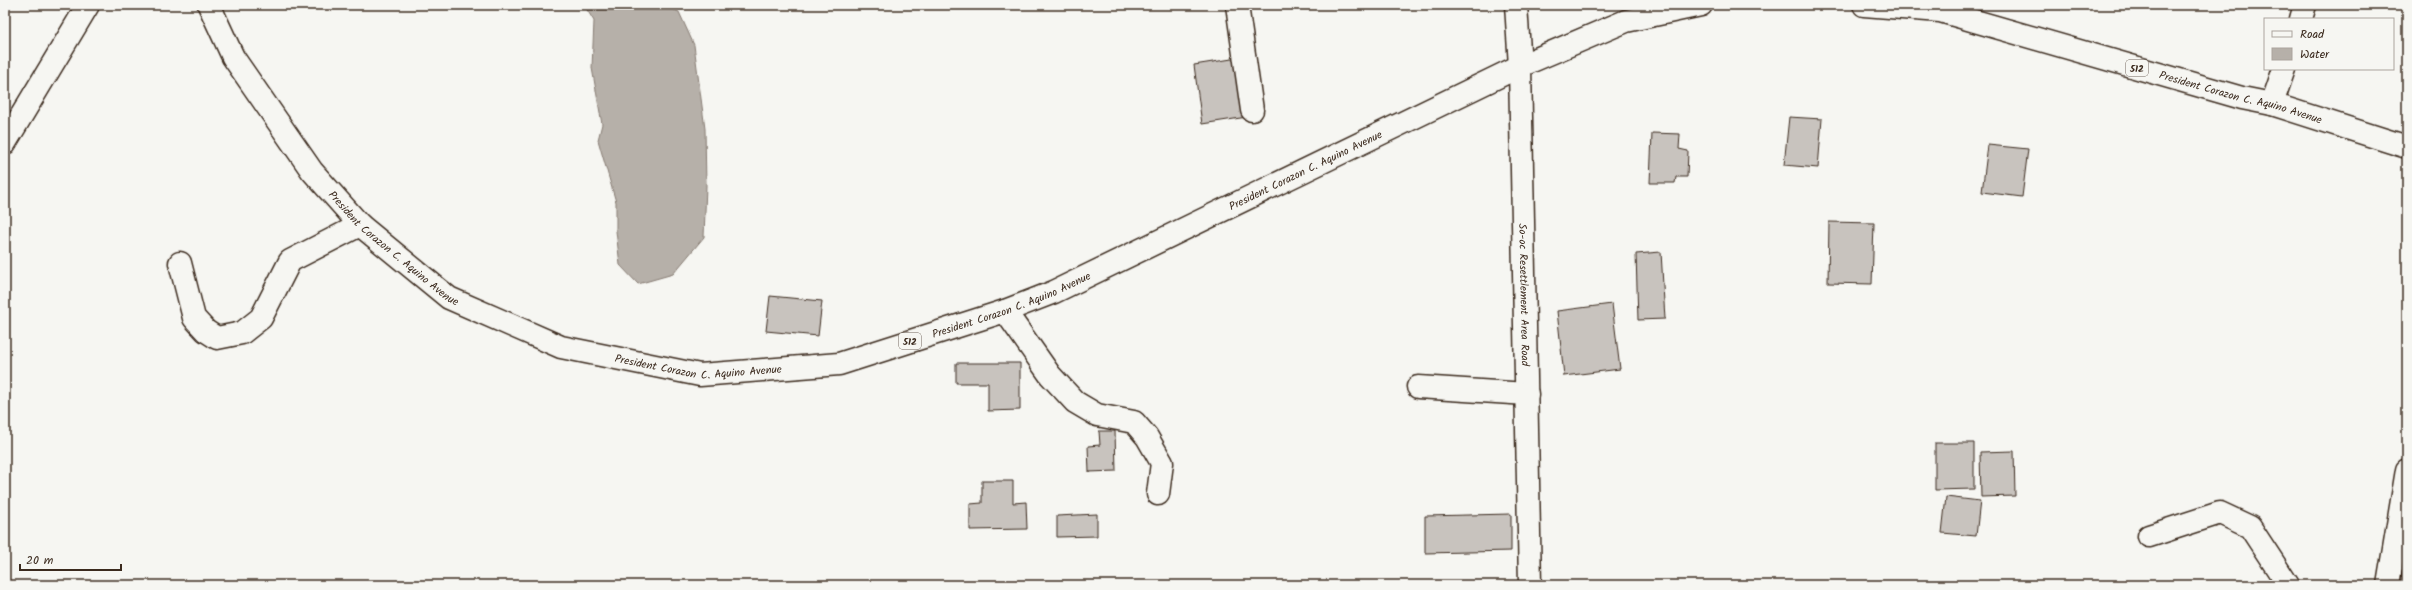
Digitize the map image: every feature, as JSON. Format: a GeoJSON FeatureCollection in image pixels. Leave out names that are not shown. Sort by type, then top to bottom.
{"type":"FeatureCollection","features":[{"type":"Feature","properties":{"kind":"main road"},"geometry":{"type":"LineString","coordinates":[[5,143],[88,5]]}},
{"type":"Feature","properties":{"kind":"main road","name":"President Corazon C. Aquino Avenue"},"geometry":{"type":"LineString","coordinates":[[208,5],[233,57],[312,171],[360,225],[448,298],[562,347],[700,375],[839,364],[1005,311],[1054,292],[1520,66],[1626,21],[1700,5]]}},
{"type":"Feature","properties":{"kind":"main road"},"geometry":{"type":"LineString","coordinates":[[1237,5],[1252,110]]}},
{"type":"Feature","properties":{"kind":"main road","name":"So-oc Resettlement Area Road"},"geometry":{"type":"LineString","coordinates":[[1516,5],[1520,66],[1530,585]]}},
{"type":"Feature","properties":{"kind":"main road","name":"President Corazon C. Aquino Avenue"},"geometry":{"type":"LineString","coordinates":[[1864,5],[1940,11],[2242,98],[2272,104],[2407,147]]}},
{"type":"Feature","properties":{"kind":"main road"},"geometry":{"type":"LineString","coordinates":[[2301,18],[2305,5]]}},
{"type":"Feature","properties":{"kind":"main road"},"geometry":{"type":"LineString","coordinates":[[2272,104],[2284,70]]}},
{"type":"Feature","properties":{"kind":"main road"},"geometry":{"type":"LineString","coordinates":[[180,263],[194,318],[206,331],[217,338],[242,333],[261,318],[290,261],[360,225]]}},
{"type":"Feature","properties":{"kind":"main road"},"geometry":{"type":"LineString","coordinates":[[1005,311],[1050,375],[1075,402],[1097,415],[1134,422],[1147,438],[1162,463],[1158,494]]}},
{"type":"Feature","properties":{"kind":"main road"},"geometry":{"type":"LineString","coordinates":[[1418,387],[1527,394]]}},
{"type":"Feature","properties":{"kind":"main road"},"geometry":{"type":"LineString","coordinates":[[2388,585],[2407,470]]}},
{"type":"Feature","properties":{"kind":"main road"},"geometry":{"type":"LineString","coordinates":[[2149,536],[2220,513],[2250,527],[2288,585]]}},
{"type":"Feature","properties":{"kind":"water"},"geometry":{"type":"Polygon","coordinates":[[[584,5],[652,5],[670,8],[679,12],[694,45],[705,129],[706,186],[704,237],[673,274],[638,284],[620,265],[616,231],[616,202],[598,140],[602,124],[592,68],[594,21],[584,5]]]}},
{"type":"Feature","properties":{"kind":"building"},"geometry":{"type":"Polygon","coordinates":[[[1238,58],[1247,117],[1202,124],[1194,65],[1238,58]]]}},
{"type":"Feature","properties":{"kind":"building"},"geometry":{"type":"Polygon","coordinates":[[[1789,117],[1822,119],[1818,168],[1784,165],[1789,117]]]}},
{"type":"Feature","properties":{"kind":"building"},"geometry":{"type":"Polygon","coordinates":[[[1652,133],[1680,134],[1679,149],[1688,151],[1687,177],[1676,177],[1675,183],[1650,183],[1652,133]]]}},
{"type":"Feature","properties":{"kind":"building"},"geometry":{"type":"Polygon","coordinates":[[[1988,145],[2028,149],[2022,197],[1982,192],[1988,145]]]}},
{"type":"Feature","properties":{"kind":"building"},"geometry":{"type":"Polygon","coordinates":[[[1829,222],[1874,223],[1872,284],[1828,283],[1829,222]]]}},
{"type":"Feature","properties":{"kind":"building"},"geometry":{"type":"Polygon","coordinates":[[[1661,252],[1665,319],[1638,320],[1636,254],[1661,252]]]}},
{"type":"Feature","properties":{"kind":"building"},"geometry":{"type":"Polygon","coordinates":[[[770,296],[822,301],[818,336],[766,331],[770,296]]]}},
{"type":"Feature","properties":{"kind":"building"},"geometry":{"type":"Polygon","coordinates":[[[1612,304],[1620,369],[1564,376],[1557,311],[1612,304]]]}},
{"type":"Feature","properties":{"kind":"building"},"geometry":{"type":"Polygon","coordinates":[[[956,363],[1020,363],[1020,410],[988,411],[988,383],[956,383],[956,363]]]}},
{"type":"Feature","properties":{"kind":"building"},"geometry":{"type":"Polygon","coordinates":[[[1099,431],[1115,431],[1116,471],[1089,472],[1088,446],[1100,445],[1099,431]]]}},
{"type":"Feature","properties":{"kind":"building"},"geometry":{"type":"Polygon","coordinates":[[[1935,443],[1974,443],[1974,489],[1935,490],[1935,443]]]}},
{"type":"Feature","properties":{"kind":"building"},"geometry":{"type":"Polygon","coordinates":[[[2014,451],[2015,496],[1981,497],[1980,452],[2014,451]]]}},
{"type":"Feature","properties":{"kind":"building"},"geometry":{"type":"Polygon","coordinates":[[[982,481],[1013,481],[1013,503],[1026,502],[1027,529],[970,530],[970,504],[982,503],[982,481]]]}},
{"type":"Feature","properties":{"kind":"building"},"geometry":{"type":"Polygon","coordinates":[[[1946,497],[1980,501],[1976,536],[1942,533],[1946,497]]]}},
{"type":"Feature","properties":{"kind":"building"},"geometry":{"type":"Polygon","coordinates":[[[1097,514],[1097,536],[1057,537],[1057,516],[1097,514]]]}},
{"type":"Feature","properties":{"kind":"building"},"geometry":{"type":"Polygon","coordinates":[[[1511,514],[1511,551],[1425,553],[1425,516],[1511,514]]]}}]}
